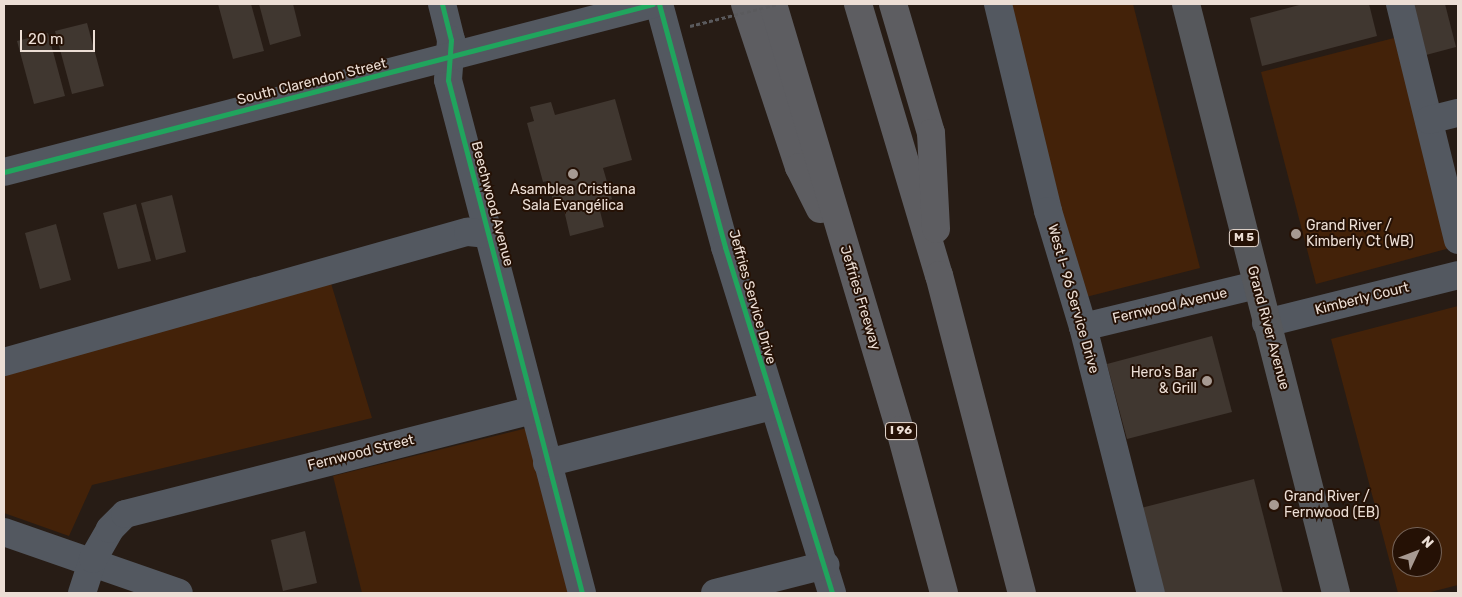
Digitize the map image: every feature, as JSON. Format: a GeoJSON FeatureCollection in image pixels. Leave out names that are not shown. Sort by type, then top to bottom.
{"type":"FeatureCollection","features":[{"type":"Feature","properties":{"kind":"highway"},"geometry":{"type":"LineString","coordinates":[[746,4],[799,167],[851,271]]}},
{"type":"Feature","properties":{"kind":"highway","name":"Jeffries Freeway"},"geometry":{"type":"LineString","coordinates":[[773,4],[851,271],[900,430],[944,593]]}},
{"type":"Feature","properties":{"kind":"highway"},"geometry":{"type":"LineString","coordinates":[[858,4],[938,276],[1022,593]]}},
{"type":"Feature","properties":{"kind":"highway"},"geometry":{"type":"LineString","coordinates":[[893,4],[931,133],[938,276]]}},
{"type":"Feature","properties":{"kind":"main road","name":"Grand River Avenue"},"geometry":{"type":"LineString","coordinates":[[1192,5],[1256,285],[1336,593]]}},
{"type":"Feature","properties":{"kind":"street","name":"Beechwood Avenue"},"geometry":{"type":"LineString","coordinates":[[442,4],[451,40],[448,80],[548,463]]}},
{"type":"Feature","properties":{"kind":"street","name":"South Clarendon Street"},"geometry":{"type":"LineString","coordinates":[[4,172],[653,4]]}},
{"type":"Feature","properties":{"kind":"street","name":"Jeffries Service Drive"},"geometry":{"type":"LineString","coordinates":[[659,4],[725,247],[773,406],[826,566],[832,593]]}},
{"type":"Feature","properties":{"kind":"street","name":"West I- 96 Service Drive"},"geometry":{"type":"LineString","coordinates":[[998,4],[1048,211],[1083,327],[1151,593]]}},
{"type":"Feature","properties":{"kind":"street"},"geometry":{"type":"LineString","coordinates":[[1400,4],[1458,240]]}},
{"type":"Feature","properties":{"kind":"street"},"geometry":{"type":"LineString","coordinates":[[1429,120],[1458,113]]}},
{"type":"Feature","properties":{"kind":"street"},"geometry":{"type":"LineString","coordinates":[[4,362],[468,232],[488,234]]}},
{"type":"Feature","properties":{"kind":"street","name":"Kimberly Court"},"geometry":{"type":"LineString","coordinates":[[1266,323],[1458,275]]}},
{"type":"Feature","properties":{"kind":"street","name":"Fernwood Avenue"},"geometry":{"type":"LineString","coordinates":[[1083,327],[1256,285]]}},
{"type":"Feature","properties":{"kind":"street"},"geometry":{"type":"LineString","coordinates":[[582,593],[548,463],[773,406]]}},
{"type":"Feature","properties":{"kind":"street","name":"Fernwood Street"},"geometry":{"type":"LineString","coordinates":[[82,593],[92,562],[110,529],[125,514],[188,496],[534,410]]}},
{"type":"Feature","properties":{"kind":"street"},"geometry":{"type":"LineString","coordinates":[[4,532],[179,593]]}},
{"type":"Feature","properties":{"kind":"street"},"geometry":{"type":"LineString","coordinates":[[715,593],[826,566]]}},
{"type":"Feature","properties":{"kind":"path"},"geometry":{"type":"LineString","coordinates":[[690,26],[778,4]]}},
{"type":"Feature","properties":{"kind":"shaded area"},"geometry":{"type":"Polygon","coordinates":[[[1008,4],[1133,4],[1200,268],[1082,298],[1008,4]]]}},
{"type":"Feature","properties":{"kind":"shaded area"},"geometry":{"type":"Polygon","coordinates":[[[1394,38],[1450,248],[1316,284],[1261,72],[1394,38]]]}},
{"type":"Feature","properties":{"kind":"shaded area"},"geometry":{"type":"Polygon","coordinates":[[[330,280],[372,418],[92,485],[69,536],[4,513],[4,373],[330,280]]]}},
{"type":"Feature","properties":{"kind":"shaded area"},"geometry":{"type":"Polygon","coordinates":[[[1458,306],[1458,585],[1427,593],[1398,593],[1394,577],[1442,577],[1442,527],[1392,527],[1392,570],[1331,339],[1458,306]]]}},
{"type":"Feature","properties":{"kind":"shaded area"},"geometry":{"type":"Polygon","coordinates":[[[527,428],[568,593],[362,593],[333,476],[527,428]]]}},
{"type":"Feature","properties":{"kind":"building"},"geometry":{"type":"Polygon","coordinates":[[[218,4],[251,4],[264,51],[233,59],[218,4]]]}},
{"type":"Feature","properties":{"kind":"building"},"geometry":{"type":"Polygon","coordinates":[[[259,4],[293,4],[301,36],[270,45],[259,4]]]}},
{"type":"Feature","properties":{"kind":"building"},"geometry":{"type":"Polygon","coordinates":[[[1303,4],[1369,4],[1377,36],[1262,66],[1250,18],[1303,4]]]}},
{"type":"Feature","properties":{"kind":"building"},"geometry":{"type":"Polygon","coordinates":[[[1413,4],[1445,4],[1456,47],[1426,55],[1413,4]]]}},
{"type":"Feature","properties":{"kind":"building"},"geometry":{"type":"Polygon","coordinates":[[[87,23],[104,86],[72,94],[55,31],[87,23]]]}},
{"type":"Feature","properties":{"kind":"building"},"geometry":{"type":"Polygon","coordinates":[[[48,33],[65,96],[34,104],[17,41],[48,33]]]}},
{"type":"Feature","properties":{"kind":"building","name":"Asamblea Cristiana Sala Evangélica"},"geometry":{"type":"Polygon","coordinates":[[[615,99],[632,160],[603,168],[612,199],[598,203],[604,227],[570,236],[564,210],[556,212],[548,181],[543,182],[527,123],[534,121],[530,107],[551,102],[555,115],[615,99]]]}},
{"type":"Feature","properties":{"kind":"building"},"geometry":{"type":"Polygon","coordinates":[[[172,195],[186,252],[156,260],[141,203],[172,195]]]}},
{"type":"Feature","properties":{"kind":"building"},"geometry":{"type":"Polygon","coordinates":[[[136,204],[151,261],[118,269],[103,213],[136,204]]]}},
{"type":"Feature","properties":{"kind":"building"},"geometry":{"type":"Polygon","coordinates":[[[56,224],[71,280],[40,289],[25,233],[56,224]]]}},
{"type":"Feature","properties":{"kind":"building"},"geometry":{"type":"Polygon","coordinates":[[[1212,336],[1232,412],[1127,439],[1107,364],[1212,336]]]}},
{"type":"Feature","properties":{"kind":"building"},"geometry":{"type":"Polygon","coordinates":[[[1254,479],[1283,593],[1163,593],[1141,508],[1254,479]]]}},
{"type":"Feature","properties":{"kind":"building"},"geometry":{"type":"Polygon","coordinates":[[[305,531],[317,583],[283,591],[271,540],[305,531]]]}},
{"type":"Feature","properties":{"kind":"cycle path"},"geometry":{"type":"LineString","coordinates":[[442,4],[451,40],[448,80],[582,593]]}},
{"type":"Feature","properties":{"kind":"cycle path"},"geometry":{"type":"LineString","coordinates":[[4,172],[653,4]]}},
{"type":"Feature","properties":{"kind":"cycle path"},"geometry":{"type":"LineString","coordinates":[[659,4],[725,247],[832,593]]}},
{"type":"Feature","properties":{"kind":"place","name":"Asamblea Cristiana Sala Evangélica"},"geometry":{"type":"Point","coordinates":[573,174]}},
{"type":"Feature","properties":{"kind":"place","name":"Grand River / Kimberly Ct (WB)"},"geometry":{"type":"Point","coordinates":[1296,234]}},
{"type":"Feature","properties":{"kind":"place","name":"Hero's Bar & Grill"},"geometry":{"type":"Point","coordinates":[1207,381]}},
{"type":"Feature","properties":{"kind":"place","name":"Grand River / Fernwood (EB)"},"geometry":{"type":"Point","coordinates":[1274,505]}}]}
